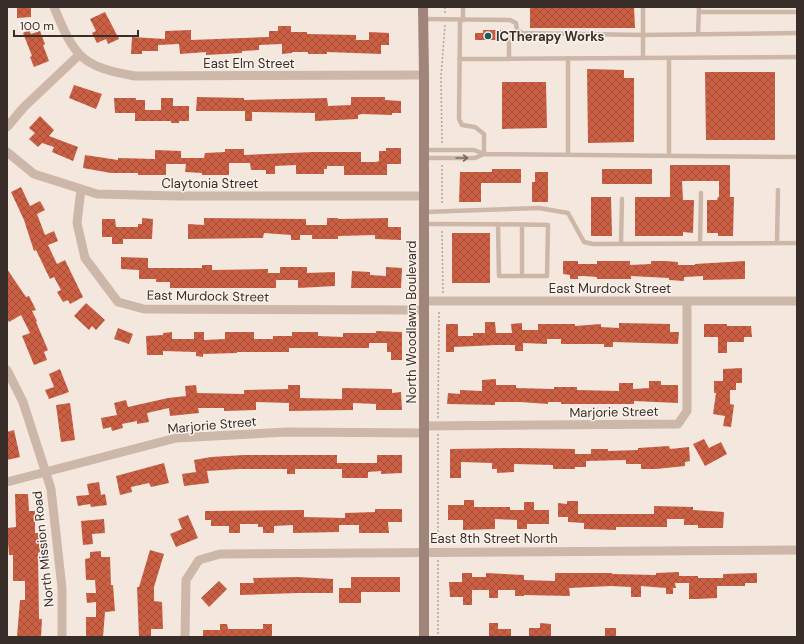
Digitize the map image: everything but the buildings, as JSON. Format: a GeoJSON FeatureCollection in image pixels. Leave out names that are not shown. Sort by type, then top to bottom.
{"type":"FeatureCollection","features":[{"type":"Feature","properties":{"kind":"main road","name":"North Woodlawn Boulevard"},"geometry":{"type":"LineString","coordinates":[[422,7],[424,75],[424,637]]}},
{"type":"Feature","properties":{"kind":"street"},"geometry":{"type":"LineString","coordinates":[[7,127],[24,107],[78,55],[68,40],[54,7]]}},
{"type":"Feature","properties":{"kind":"street","name":"East Elm Street"},"geometry":{"type":"LineString","coordinates":[[78,55],[99,68],[135,76],[424,75]]}},
{"type":"Feature","properties":{"kind":"street","name":"Claytonia Street"},"geometry":{"type":"LineString","coordinates":[[7,152],[34,174],[97,194],[176,196],[423,196]]}},
{"type":"Feature","properties":{"kind":"street","name":"East Murdock Street"},"geometry":{"type":"LineString","coordinates":[[81,189],[77,223],[85,258],[118,302],[144,309],[424,305],[441,301],[797,301]]}},
{"type":"Feature","properties":{"kind":"street","name":"Marjorie Street"},"geometry":{"type":"LineString","coordinates":[[7,482],[176,438],[288,432],[424,429],[438,426],[678,424],[687,411],[687,302]]}},
{"type":"Feature","properties":{"kind":"street","name":"North Mission Road"},"geometry":{"type":"LineString","coordinates":[[7,370],[23,402],[51,489],[62,588],[62,637]]}},
{"type":"Feature","properties":{"kind":"street","name":"East 8th Street North"},"geometry":{"type":"LineString","coordinates":[[185,637],[186,580],[199,560],[220,554],[425,551],[797,550]]}},
{"type":"Feature","properties":{"kind":"lane"},"geometry":{"type":"LineString","coordinates":[[463,7],[459,59],[459,118],[462,125],[475,127],[484,134],[484,154]]}},
{"type":"Feature","properties":{"kind":"lane"},"geometry":{"type":"LineString","coordinates":[[643,7],[644,58]]}},
{"type":"Feature","properties":{"kind":"lane"},"geometry":{"type":"LineString","coordinates":[[698,34],[699,9],[797,12]]}},
{"type":"Feature","properties":{"kind":"lane"},"geometry":{"type":"LineString","coordinates":[[423,20],[510,20],[516,23],[517,30],[509,39],[509,59]]}},
{"type":"Feature","properties":{"kind":"lane"},"geometry":{"type":"LineString","coordinates":[[517,30],[522,33],[643,35],[797,33]]}},
{"type":"Feature","properties":{"kind":"lane"},"geometry":{"type":"LineString","coordinates":[[459,59],[797,57]]}},
{"type":"Feature","properties":{"kind":"lane"},"geometry":{"type":"LineString","coordinates":[[568,58],[568,155]]}},
{"type":"Feature","properties":{"kind":"lane"},"geometry":{"type":"LineString","coordinates":[[669,58],[669,156]]}},
{"type":"Feature","properties":{"kind":"lane"},"geometry":{"type":"LineString","coordinates":[[423,154],[442,150],[474,150],[484,154],[797,156]]}},
{"type":"Feature","properties":{"kind":"lane"},"geometry":{"type":"LineString","coordinates":[[423,154],[442,158],[475,158],[484,154]]}},
{"type":"Feature","properties":{"kind":"lane"},"geometry":{"type":"LineString","coordinates":[[777,243],[778,190]]}},
{"type":"Feature","properties":{"kind":"lane"},"geometry":{"type":"LineString","coordinates":[[700,244],[701,193]]}},
{"type":"Feature","properties":{"kind":"lane"},"geometry":{"type":"LineString","coordinates":[[621,244],[622,199]]}},
{"type":"Feature","properties":{"kind":"lane"},"geometry":{"type":"LineString","coordinates":[[424,212],[539,208],[558,210],[568,213],[584,242],[621,244],[797,243]]}},
{"type":"Feature","properties":{"kind":"lane"},"geometry":{"type":"LineString","coordinates":[[424,224],[498,224],[548,225],[547,276],[499,276],[498,224]]}},
{"type":"Feature","properties":{"kind":"lane"},"geometry":{"type":"LineString","coordinates":[[522,225],[522,276]]}},
{"type":"Feature","properties":{"kind":"path"},"geometry":{"type":"LineString","coordinates":[[442,150],[441,77],[445,7]]}},
{"type":"Feature","properties":{"kind":"path"},"geometry":{"type":"LineString","coordinates":[[442,158],[442,212]]}},
{"type":"Feature","properties":{"kind":"path"},"geometry":{"type":"LineString","coordinates":[[438,637],[439,309],[443,292],[442,224]]}},
{"type":"Feature","properties":{"kind":"place","name":"ICTherapy Works"},"geometry":{"type":"Point","coordinates":[488,36]}}]}
